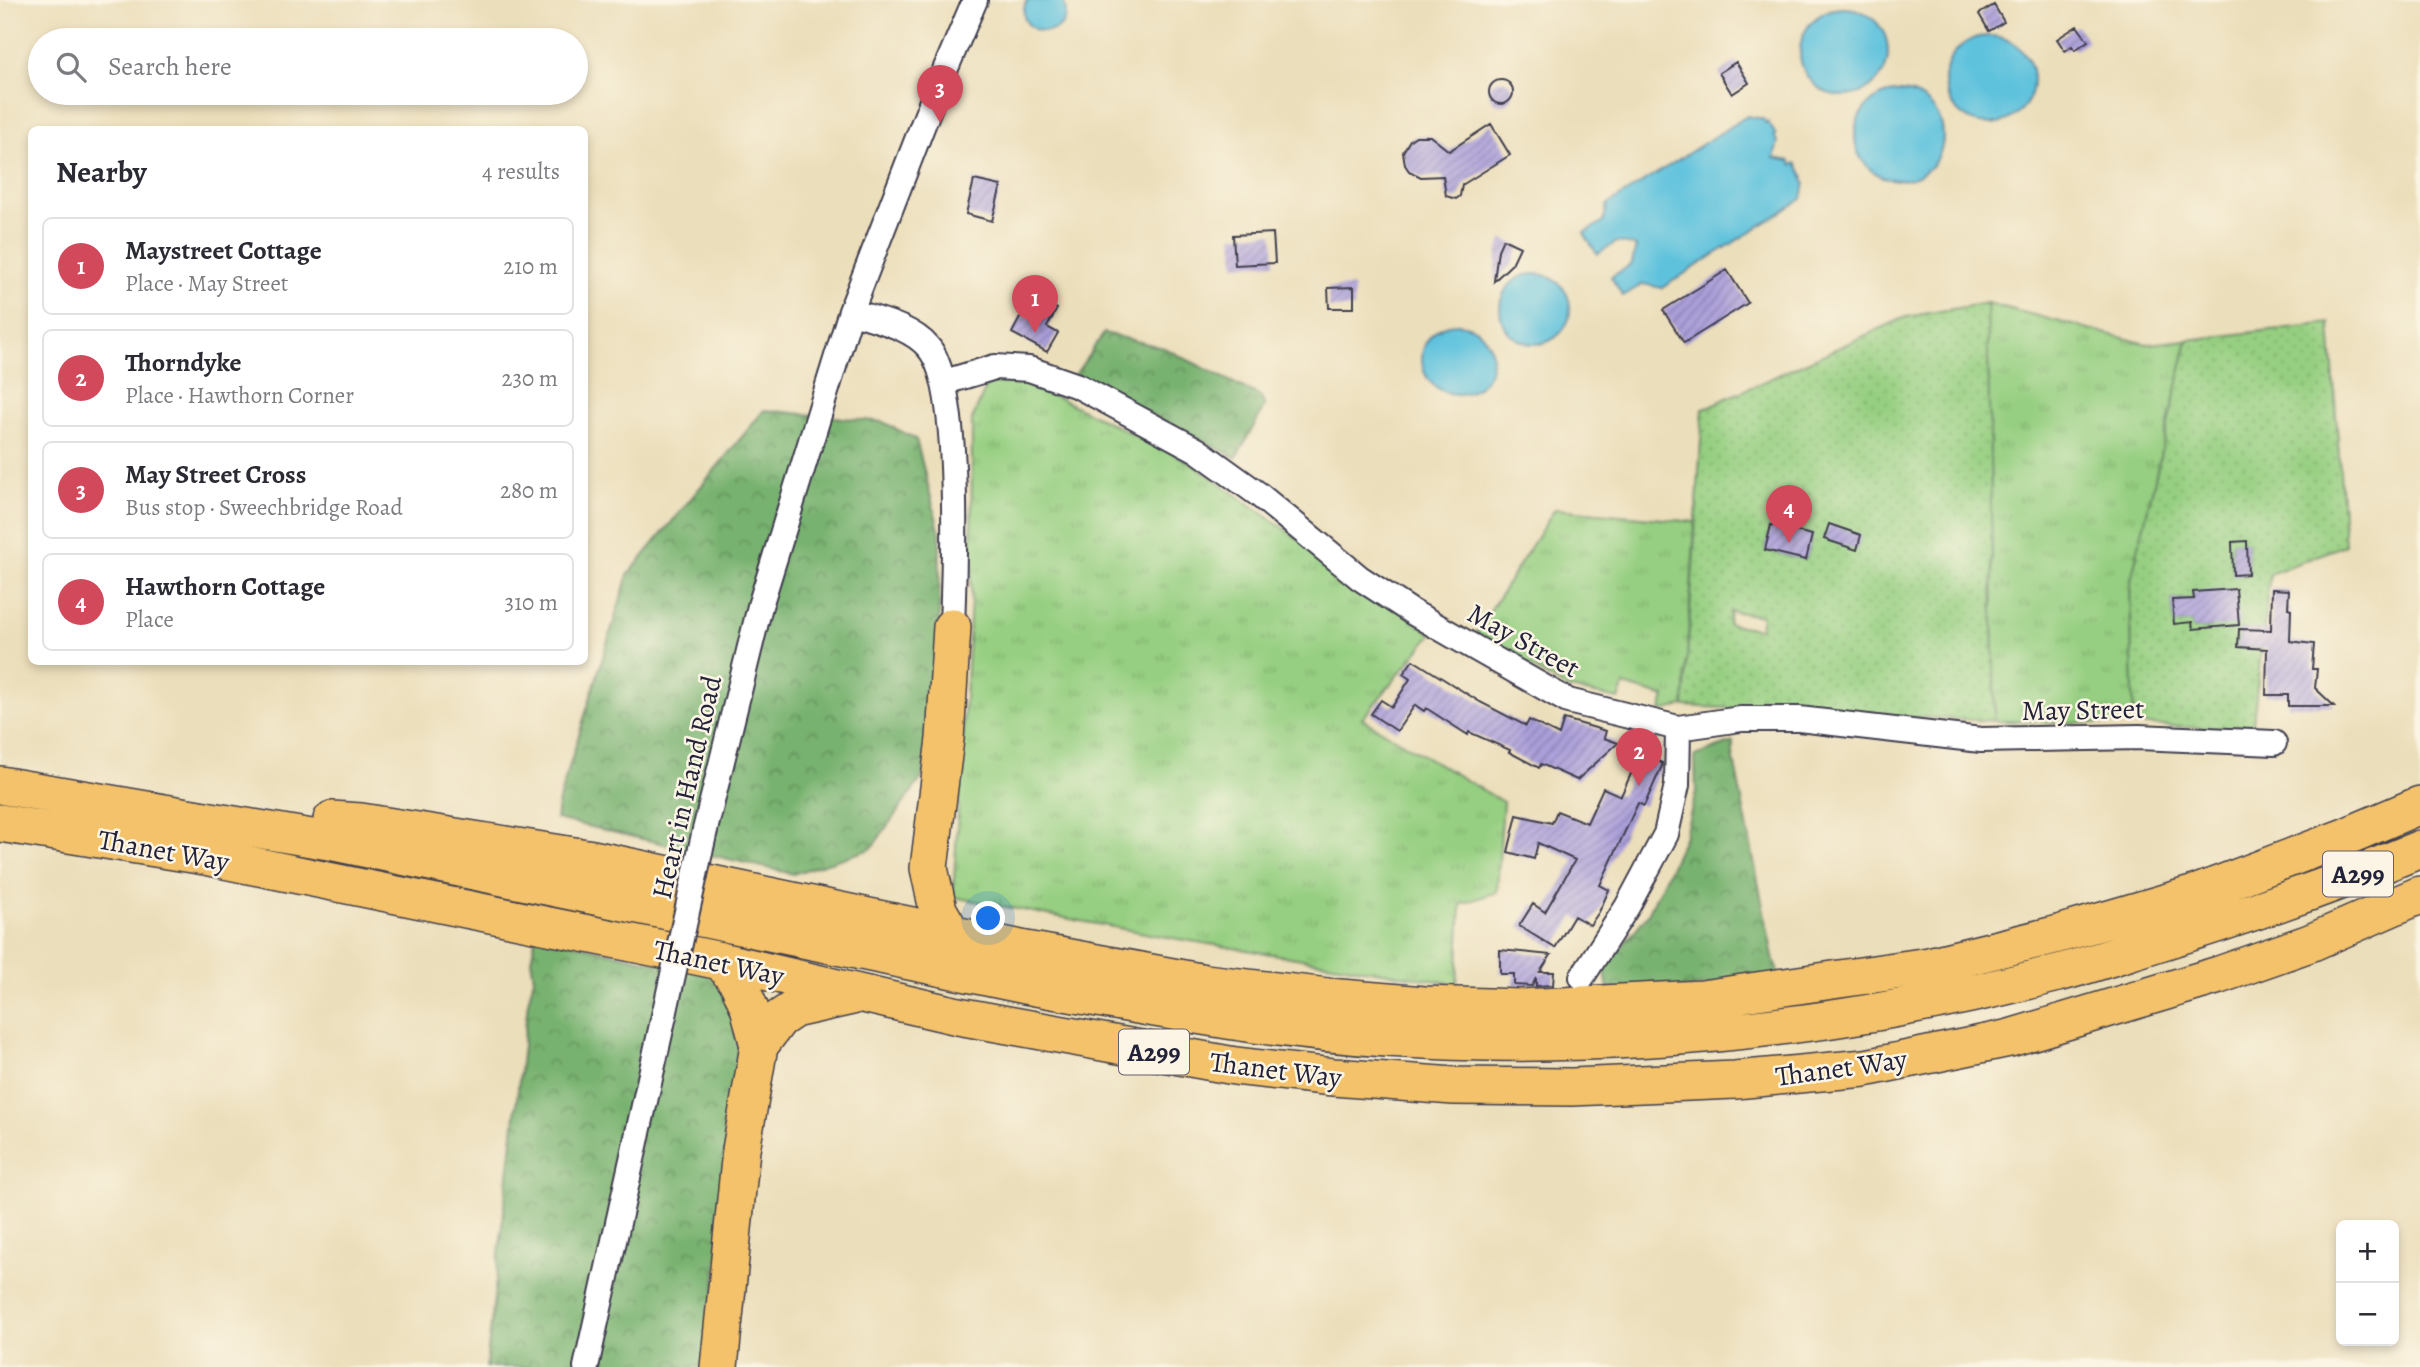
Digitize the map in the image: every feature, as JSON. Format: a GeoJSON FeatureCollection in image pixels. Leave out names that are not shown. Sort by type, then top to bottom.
{"type":"FeatureCollection","features":[{"type":"Feature","properties":{"kind":"highway"},"geometry":{"type":"LineString","coordinates":[[952,627],[945,739],[929,868],[938,910],[952,934]]}},
{"type":"Feature","properties":{"kind":"highway","name":"Thanet Way"},"geometry":{"type":"LineString","coordinates":[[0,785],[329,841],[1038,987],[1269,1025],[1385,1038],[1453,1040],[1656,1039],[1763,1028],[1898,1008],[2069,970],[2296,897],[2420,849]]}},
{"type":"Feature","properties":{"kind":"highway"},"geometry":{"type":"LineString","coordinates":[[135,807],[361,822],[593,859],[952,934],[1205,983],[1328,998],[1521,1008],[1702,999],[1929,966],[2055,935],[2192,895],[2345,837],[2420,805]]}},
{"type":"Feature","properties":{"kind":"highway","name":"Thanet Way"},"geometry":{"type":"LineString","coordinates":[[0,823],[205,856],[720,961],[958,1016],[1235,1066],[1454,1086],[1572,1087],[1735,1080],[1866,1068],[2010,1038],[2232,970],[2310,943],[2420,895]]}},
{"type":"Feature","properties":{"kind":"highway"},"geometry":{"type":"LineString","coordinates":[[879,919],[902,905],[929,868]]}},
{"type":"Feature","properties":{"kind":"highway"},"geometry":{"type":"LineString","coordinates":[[719,1367],[741,1150],[758,1046],[749,1007],[738,982],[720,961]]}},
{"type":"Feature","properties":{"kind":"highway"},"geometry":{"type":"LineString","coordinates":[[758,1046],[779,1019],[794,1009],[864,994]]}},
{"type":"Feature","properties":{"kind":"street","name":"Heart in Hand Road"},"geometry":{"type":"LineString","coordinates":[[586,1367],[705,830],[760,606],[851,311],[934,96],[975,0]]}},
{"type":"Feature","properties":{"kind":"street"},"geometry":{"type":"LineString","coordinates":[[851,311],[912,334],[928,346],[939,362],[945,382],[952,450],[952,627]]}},
{"type":"Feature","properties":{"kind":"street","name":"May Street"},"geometry":{"type":"LineString","coordinates":[[945,382],[995,367],[1029,369],[1078,386],[1197,450],[1258,494],[1360,578],[1412,612],[1568,701],[1678,728],[1741,719],[1799,719],[1981,740],[2138,737],[2274,743]]}},
{"type":"Feature","properties":{"kind":"street"},"geometry":{"type":"LineString","coordinates":[[1582,976],[1627,907],[1666,834],[1676,785],[1678,728]]}},
{"type":"Feature","properties":{"kind":"green space"},"geometry":{"type":"Polygon","coordinates":[[[1987,303],[2147,344],[2188,340],[2130,584],[2134,724],[1995,721],[1987,303]]]}},
{"type":"Feature","properties":{"kind":"green space"},"geometry":{"type":"Polygon","coordinates":[[[1987,303],[1995,721],[1684,706],[1703,409],[1906,317],[1987,303]],[[1771,525],[1765,550],[1806,560],[1812,535],[1771,525]],[[1730,611],[1728,624],[1760,629],[1762,616],[1730,611]]]}},
{"type":"Feature","properties":{"kind":"green space"},"geometry":{"type":"Polygon","coordinates":[[[2330,323],[2345,545],[2270,574],[2252,731],[2134,724],[2130,584],[2188,340],[2330,323]],[[2232,542],[2233,574],[2248,574],[2247,542],[2232,542]],[[2193,592],[2194,599],[2172,600],[2174,624],[2192,622],[2193,629],[2211,628],[2193,592]],[[2239,629],[2238,647],[2259,648],[2260,630],[2239,629]]]}},
{"type":"Feature","properties":{"kind":"green space"},"geometry":{"type":"Polygon","coordinates":[[[1104,333],[1164,348],[1260,396],[1265,406],[1236,458],[1075,375],[1104,333]]]}},
{"type":"Feature","properties":{"kind":"green space"},"geometry":{"type":"Polygon","coordinates":[[[988,382],[1030,384],[1190,462],[1432,634],[1362,719],[1503,802],[1497,892],[1461,904],[1457,984],[1166,937],[953,897],[971,601],[972,420],[988,382]]]}},
{"type":"Feature","properties":{"kind":"green space"},"geometry":{"type":"Polygon","coordinates":[[[764,410],[883,422],[916,439],[940,533],[939,627],[928,769],[871,849],[793,874],[556,819],[559,800],[628,575],[764,410]]]}},
{"type":"Feature","properties":{"kind":"green space"},"geometry":{"type":"Polygon","coordinates":[[[1555,509],[1695,522],[1684,706],[1661,711],[1665,697],[1624,685],[1619,699],[1566,688],[1476,633],[1555,509]]]}},
{"type":"Feature","properties":{"kind":"green space"},"geometry":{"type":"Polygon","coordinates":[[[1733,742],[1733,755],[1774,962],[1780,976],[1610,997],[1604,969],[1648,914],[1684,838],[1696,792],[1695,756],[1733,742]]]}},
{"type":"Feature","properties":{"kind":"green space"},"geometry":{"type":"Polygon","coordinates":[[[536,935],[727,979],[741,1018],[707,1367],[486,1367],[528,1002],[534,978],[531,960],[536,935]]]}},
{"type":"Feature","properties":{"kind":"water"},"geometry":{"type":"Polygon","coordinates":[[[1027,0],[1063,0],[1066,14],[1062,24],[1045,31],[1035,29],[1027,23],[1024,13],[1027,0]]]}},
{"type":"Feature","properties":{"kind":"water"},"geometry":{"type":"Polygon","coordinates":[[[1844,8],[1861,12],[1875,21],[1884,35],[1888,52],[1884,69],[1875,83],[1861,92],[1844,96],[1827,92],[1813,83],[1804,69],[1800,52],[1804,35],[1813,21],[1827,12],[1844,8]]]}},
{"type":"Feature","properties":{"kind":"water"},"geometry":{"type":"Polygon","coordinates":[[[1989,36],[2006,40],[2020,49],[2029,63],[2033,80],[2029,97],[2020,111],[2006,120],[1989,124],[1972,120],[1958,111],[1949,97],[1945,80],[1949,63],[1958,49],[1972,40],[1989,36]]]}},
{"type":"Feature","properties":{"kind":"water"},"geometry":{"type":"Polygon","coordinates":[[[1899,92],[1916,96],[1930,105],[1939,119],[1943,136],[1939,153],[1930,167],[1916,176],[1899,180],[1882,176],[1868,167],[1859,153],[1855,136],[1859,119],[1868,105],[1882,96],[1899,92]]]}},
{"type":"Feature","properties":{"kind":"water"},"geometry":{"type":"Polygon","coordinates":[[[1747,116],[1763,119],[1766,124],[1768,122],[1778,142],[1774,158],[1790,161],[1792,165],[1796,163],[1805,183],[1802,199],[1662,288],[1643,284],[1623,296],[1611,277],[1632,264],[1636,246],[1617,242],[1597,254],[1584,233],[1604,221],[1607,205],[1747,116]]]}},
{"type":"Feature","properties":{"kind":"water"},"geometry":{"type":"Polygon","coordinates":[[[1535,274],[1560,284],[1570,309],[1560,334],[1535,344],[1510,334],[1500,309],[1510,284],[1535,274]]]}},
{"type":"Feature","properties":{"kind":"water"},"geometry":{"type":"Polygon","coordinates":[[[1457,324],[1482,334],[1492,359],[1482,384],[1457,394],[1432,384],[1422,359],[1432,334],[1457,324]]]}},
{"type":"Feature","properties":{"kind":"building"},"geometry":{"type":"Polygon","coordinates":[[[1994,5],[2004,22],[1989,31],[1979,14],[1994,5]]]}},
{"type":"Feature","properties":{"kind":"building"},"geometry":{"type":"Polygon","coordinates":[[[2077,26],[2088,41],[2075,50],[2072,46],[2065,51],[2057,39],[2077,26]]]}},
{"type":"Feature","properties":{"kind":"building"},"geometry":{"type":"Polygon","coordinates":[[[1736,62],[1749,83],[1732,94],[1719,73],[1736,62]]]}},
{"type":"Feature","properties":{"kind":"building"},"geometry":{"type":"Polygon","coordinates":[[[1501,80],[1512,87],[1513,92],[1506,103],[1501,104],[1490,97],[1489,92],[1496,81],[1501,80]]]}},
{"type":"Feature","properties":{"kind":"building"},"geometry":{"type":"Polygon","coordinates":[[[1491,124],[1510,155],[1462,185],[1460,196],[1456,199],[1446,196],[1443,176],[1421,177],[1409,171],[1405,165],[1403,152],[1410,140],[1416,136],[1430,136],[1449,151],[1491,124]]]}},
{"type":"Feature","properties":{"kind":"building"},"geometry":{"type":"Polygon","coordinates":[[[974,180],[1001,186],[992,221],[966,214],[974,180]]]}},
{"type":"Feature","properties":{"kind":"building"},"geometry":{"type":"Polygon","coordinates":[[[1273,233],[1275,263],[1235,265],[1233,235],[1273,233]]]}},
{"type":"Feature","properties":{"kind":"building"},"geometry":{"type":"Polygon","coordinates":[[[1503,239],[1520,247],[1512,264],[1494,281],[1498,250],[1503,239]]]}},
{"type":"Feature","properties":{"kind":"building"},"geometry":{"type":"Polygon","coordinates":[[[1727,270],[1748,303],[1684,343],[1663,310],[1727,270]]]}},
{"type":"Feature","properties":{"kind":"building"},"geometry":{"type":"Polygon","coordinates":[[[1354,287],[1354,308],[1329,308],[1328,288],[1354,287]]]}},
{"type":"Feature","properties":{"kind":"building"},"geometry":{"type":"Polygon","coordinates":[[[1040,300],[1057,309],[1047,327],[1058,333],[1047,352],[1012,333],[1022,314],[1030,318],[1040,300]]]}},
{"type":"Feature","properties":{"kind":"building"},"geometry":{"type":"Polygon","coordinates":[[[1829,524],[1861,535],[1857,550],[1824,539],[1829,524]]]}},
{"type":"Feature","properties":{"kind":"building"},"geometry":{"type":"Polygon","coordinates":[[[1771,525],[1812,535],[1806,560],[1765,550],[1771,525]]]}},
{"type":"Feature","properties":{"kind":"building"},"geometry":{"type":"Polygon","coordinates":[[[2247,541],[2248,574],[2233,575],[2232,542],[2247,541]]]}},
{"type":"Feature","properties":{"kind":"building"},"geometry":{"type":"Polygon","coordinates":[[[2236,589],[2239,625],[2193,629],[2192,622],[2174,624],[2172,600],[2194,599],[2193,592],[2236,589]]]}},
{"type":"Feature","properties":{"kind":"building"},"geometry":{"type":"Polygon","coordinates":[[[2272,589],[2289,590],[2290,641],[2314,644],[2312,669],[2317,669],[2315,688],[2334,706],[2288,706],[2288,695],[2266,695],[2267,649],[2238,647],[2239,629],[2271,630],[2272,589]]]}},
{"type":"Feature","properties":{"kind":"building"},"geometry":{"type":"Polygon","coordinates":[[[1413,660],[1480,702],[1526,726],[1529,720],[1559,735],[1564,719],[1606,731],[1604,738],[1618,743],[1577,780],[1541,764],[1539,768],[1509,752],[1510,750],[1469,732],[1468,735],[1426,708],[1424,711],[1415,705],[1397,731],[1371,714],[1381,700],[1392,707],[1410,679],[1403,674],[1413,660]]]}},
{"type":"Feature","properties":{"kind":"building"},"geometry":{"type":"Polygon","coordinates":[[[1637,739],[1659,749],[1654,760],[1662,763],[1662,766],[1644,806],[1638,803],[1600,885],[1609,890],[1599,912],[1590,925],[1574,916],[1555,948],[1519,926],[1533,904],[1545,912],[1575,860],[1538,843],[1534,859],[1508,852],[1517,815],[1552,823],[1557,811],[1587,823],[1603,788],[1621,796],[1635,765],[1627,762],[1637,739]]]}},
{"type":"Feature","properties":{"kind":"building"},"geometry":{"type":"Polygon","coordinates":[[[1500,950],[1551,955],[1540,972],[1554,972],[1553,985],[1536,986],[1536,978],[1532,986],[1514,985],[1514,974],[1500,974],[1500,950]]]}},
{"type":"Feature","properties":{"kind":"place","name":"May Street Cross"},"geometry":{"type":"Point","coordinates":[940,123]}},
{"type":"Feature","properties":{"kind":"place","name":"Maystreet Cottage"},"geometry":{"type":"Point","coordinates":[1035,333]}},
{"type":"Feature","properties":{"kind":"place","name":"Hawthorn Cottage"},"geometry":{"type":"Point","coordinates":[1789,543]}},
{"type":"Feature","properties":{"kind":"place","name":"Thorndyke"},"geometry":{"type":"Point","coordinates":[1639,786]}}]}
